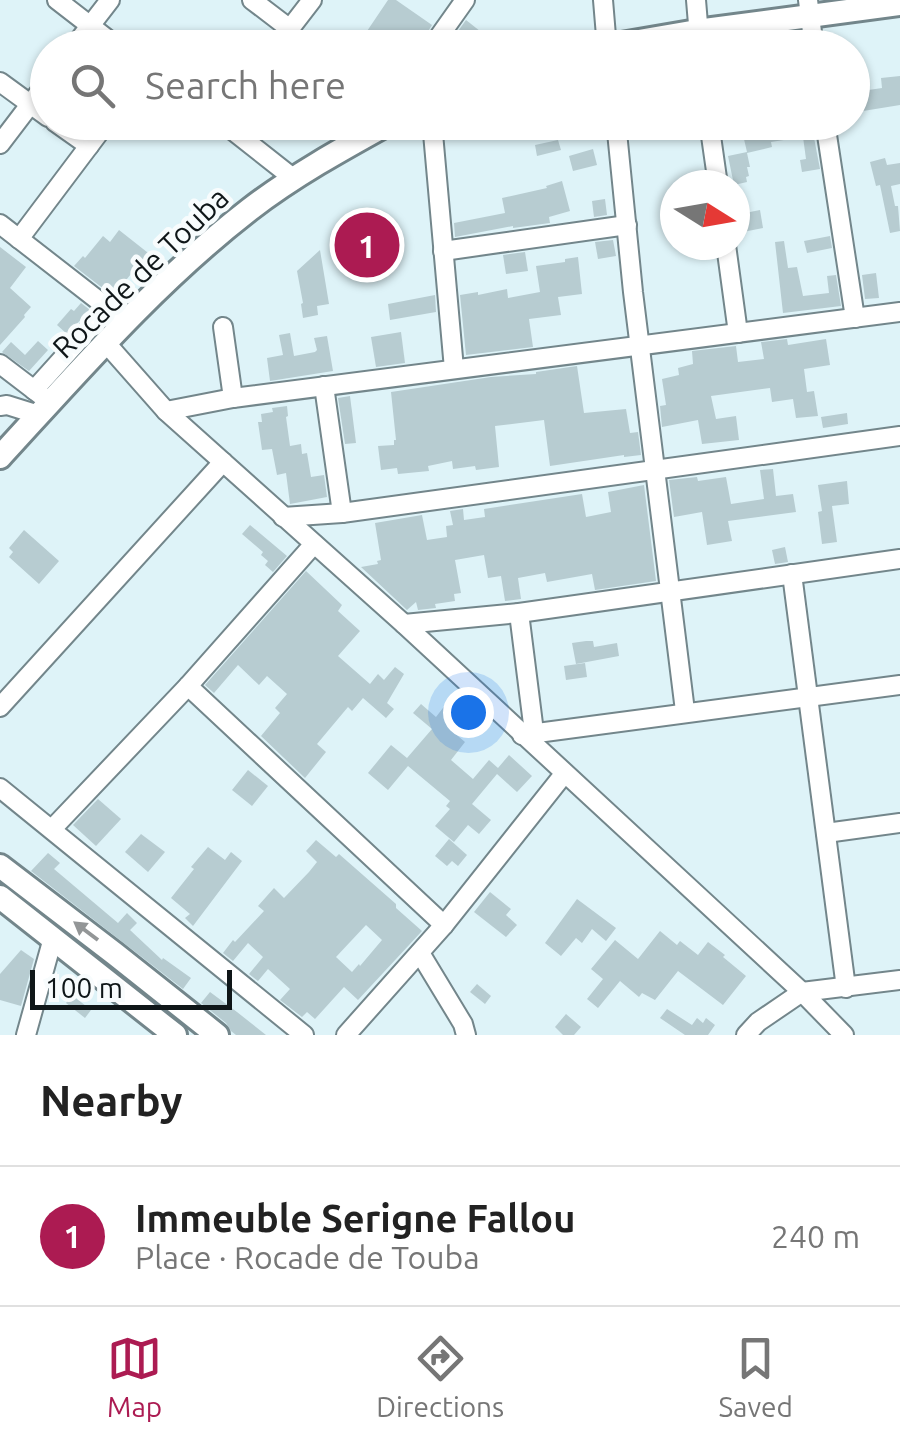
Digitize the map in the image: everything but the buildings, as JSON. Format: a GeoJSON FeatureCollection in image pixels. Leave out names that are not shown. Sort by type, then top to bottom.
{"type":"FeatureCollection","features":[{"type":"Feature","properties":{"kind":"main road"},"geometry":{"type":"LineString","coordinates":[[730,30],[809,8],[900,4]]}},
{"type":"Feature","properties":{"kind":"main road","name":"Rocade de Touba"},"geometry":{"type":"LineString","coordinates":[[0,457],[41,402],[106,343],[117,315],[250,208],[360,140]]}},
{"type":"Feature","properties":{"kind":"main road"},"geometry":{"type":"LineString","coordinates":[[0,866],[217,1035]]}},
{"type":"Feature","properties":{"kind":"main road"},"geometry":{"type":"LineString","coordinates":[[0,897],[175,1035]]}},
{"type":"Feature","properties":{"kind":"street"},"geometry":{"type":"LineString","coordinates":[[57,0],[95,30]]}},
{"type":"Feature","properties":{"kind":"street"},"geometry":{"type":"LineString","coordinates":[[87,30],[110,0]]}},
{"type":"Feature","properties":{"kind":"street"},"geometry":{"type":"LineString","coordinates":[[252,0],[290,28],[312,0]]}},
{"type":"Feature","properties":{"kind":"street"},"geometry":{"type":"LineString","coordinates":[[603,0],[604,30]]}},
{"type":"Feature","properties":{"kind":"street"},"geometry":{"type":"LineString","coordinates":[[696,0],[698,30]]}},
{"type":"Feature","properties":{"kind":"street"},"geometry":{"type":"LineString","coordinates":[[443,30],[462,1]]}},
{"type":"Feature","properties":{"kind":"street"},"geometry":{"type":"LineString","coordinates":[[0,82],[30,104],[0,144]]}},
{"type":"Feature","properties":{"kind":"street"},"geometry":{"type":"LineString","coordinates":[[80,140],[88,146]]}},
{"type":"Feature","properties":{"kind":"street"},"geometry":{"type":"LineString","coordinates":[[19,239],[92,140]]}},
{"type":"Feature","properties":{"kind":"street"},"geometry":{"type":"LineString","coordinates":[[245,140],[293,178]]}},
{"type":"Feature","properties":{"kind":"street"},"geometry":{"type":"LineString","coordinates":[[434,140],[454,369]]}},
{"type":"Feature","properties":{"kind":"street"},"geometry":{"type":"LineString","coordinates":[[618,140],[685,712]]}},
{"type":"Feature","properties":{"kind":"street"},"geometry":{"type":"LineString","coordinates":[[712,140],[716,170]]}},
{"type":"Feature","properties":{"kind":"street"},"geometry":{"type":"LineString","coordinates":[[828,140],[854,318]]}},
{"type":"Feature","properties":{"kind":"street"},"geometry":{"type":"LineString","coordinates":[[0,224],[117,315],[41,402],[0,406]]}},
{"type":"Feature","properties":{"kind":"street"},"geometry":{"type":"LineString","coordinates":[[443,251],[627,225]]}},
{"type":"Feature","properties":{"kind":"street"},"geometry":{"type":"LineString","coordinates":[[728,260],[738,333]]}},
{"type":"Feature","properties":{"kind":"street"},"geometry":{"type":"LineString","coordinates":[[166,411],[233,398],[900,312]]}},
{"type":"Feature","properties":{"kind":"street"},"geometry":{"type":"LineString","coordinates":[[224,327],[233,398]]}},
{"type":"Feature","properties":{"kind":"street"},"geometry":{"type":"LineString","coordinates":[[106,343],[166,411],[528,733],[564,774],[844,1035]]}},
{"type":"Feature","properties":{"kind":"street"},"geometry":{"type":"LineString","coordinates":[[0,364],[41,402]]}},
{"type":"Feature","properties":{"kind":"street"},"geometry":{"type":"LineString","coordinates":[[324,386],[342,512]]}},
{"type":"Feature","properties":{"kind":"street"},"geometry":{"type":"LineString","coordinates":[[282,516],[342,512],[900,436]]}},
{"type":"Feature","properties":{"kind":"street"},"geometry":{"type":"LineString","coordinates":[[0,707],[223,462]]}},
{"type":"Feature","properties":{"kind":"street"},"geometry":{"type":"LineString","coordinates":[[52,830],[188,686],[314,544]]}},
{"type":"Feature","properties":{"kind":"street"},"geometry":{"type":"LineString","coordinates":[[404,624],[519,613],[900,558]]}},
{"type":"Feature","properties":{"kind":"street"},"geometry":{"type":"LineString","coordinates":[[792,574],[846,988]]}},
{"type":"Feature","properties":{"kind":"street"},"geometry":{"type":"LineString","coordinates":[[519,613],[528,733]]}},
{"type":"Feature","properties":{"kind":"street"},"geometry":{"type":"LineString","coordinates":[[528,733],[900,684]]}},
{"type":"Feature","properties":{"kind":"street"},"geometry":{"type":"LineString","coordinates":[[188,686],[444,925]]}},
{"type":"Feature","properties":{"kind":"street"},"geometry":{"type":"LineString","coordinates":[[346,1035],[444,925],[564,774]]}},
{"type":"Feature","properties":{"kind":"street"},"geometry":{"type":"LineString","coordinates":[[0,788],[304,1035]]}},
{"type":"Feature","properties":{"kind":"street"},"geometry":{"type":"LineString","coordinates":[[826,833],[900,824]]}},
{"type":"Feature","properties":{"kind":"street"},"geometry":{"type":"LineString","coordinates":[[26,1035],[53,938]]}},
{"type":"Feature","properties":{"kind":"street"},"geometry":{"type":"LineString","coordinates":[[420,953],[466,1035]]}},
{"type":"Feature","properties":{"kind":"street"},"geometry":{"type":"LineString","coordinates":[[746,1035],[758,1022],[802,992],[900,980]]}},
{"type":"Feature","properties":{"kind":"place","name":"Immeuble Serigne Fallou"},"geometry":{"type":"Point","coordinates":[367,245]}}]}
